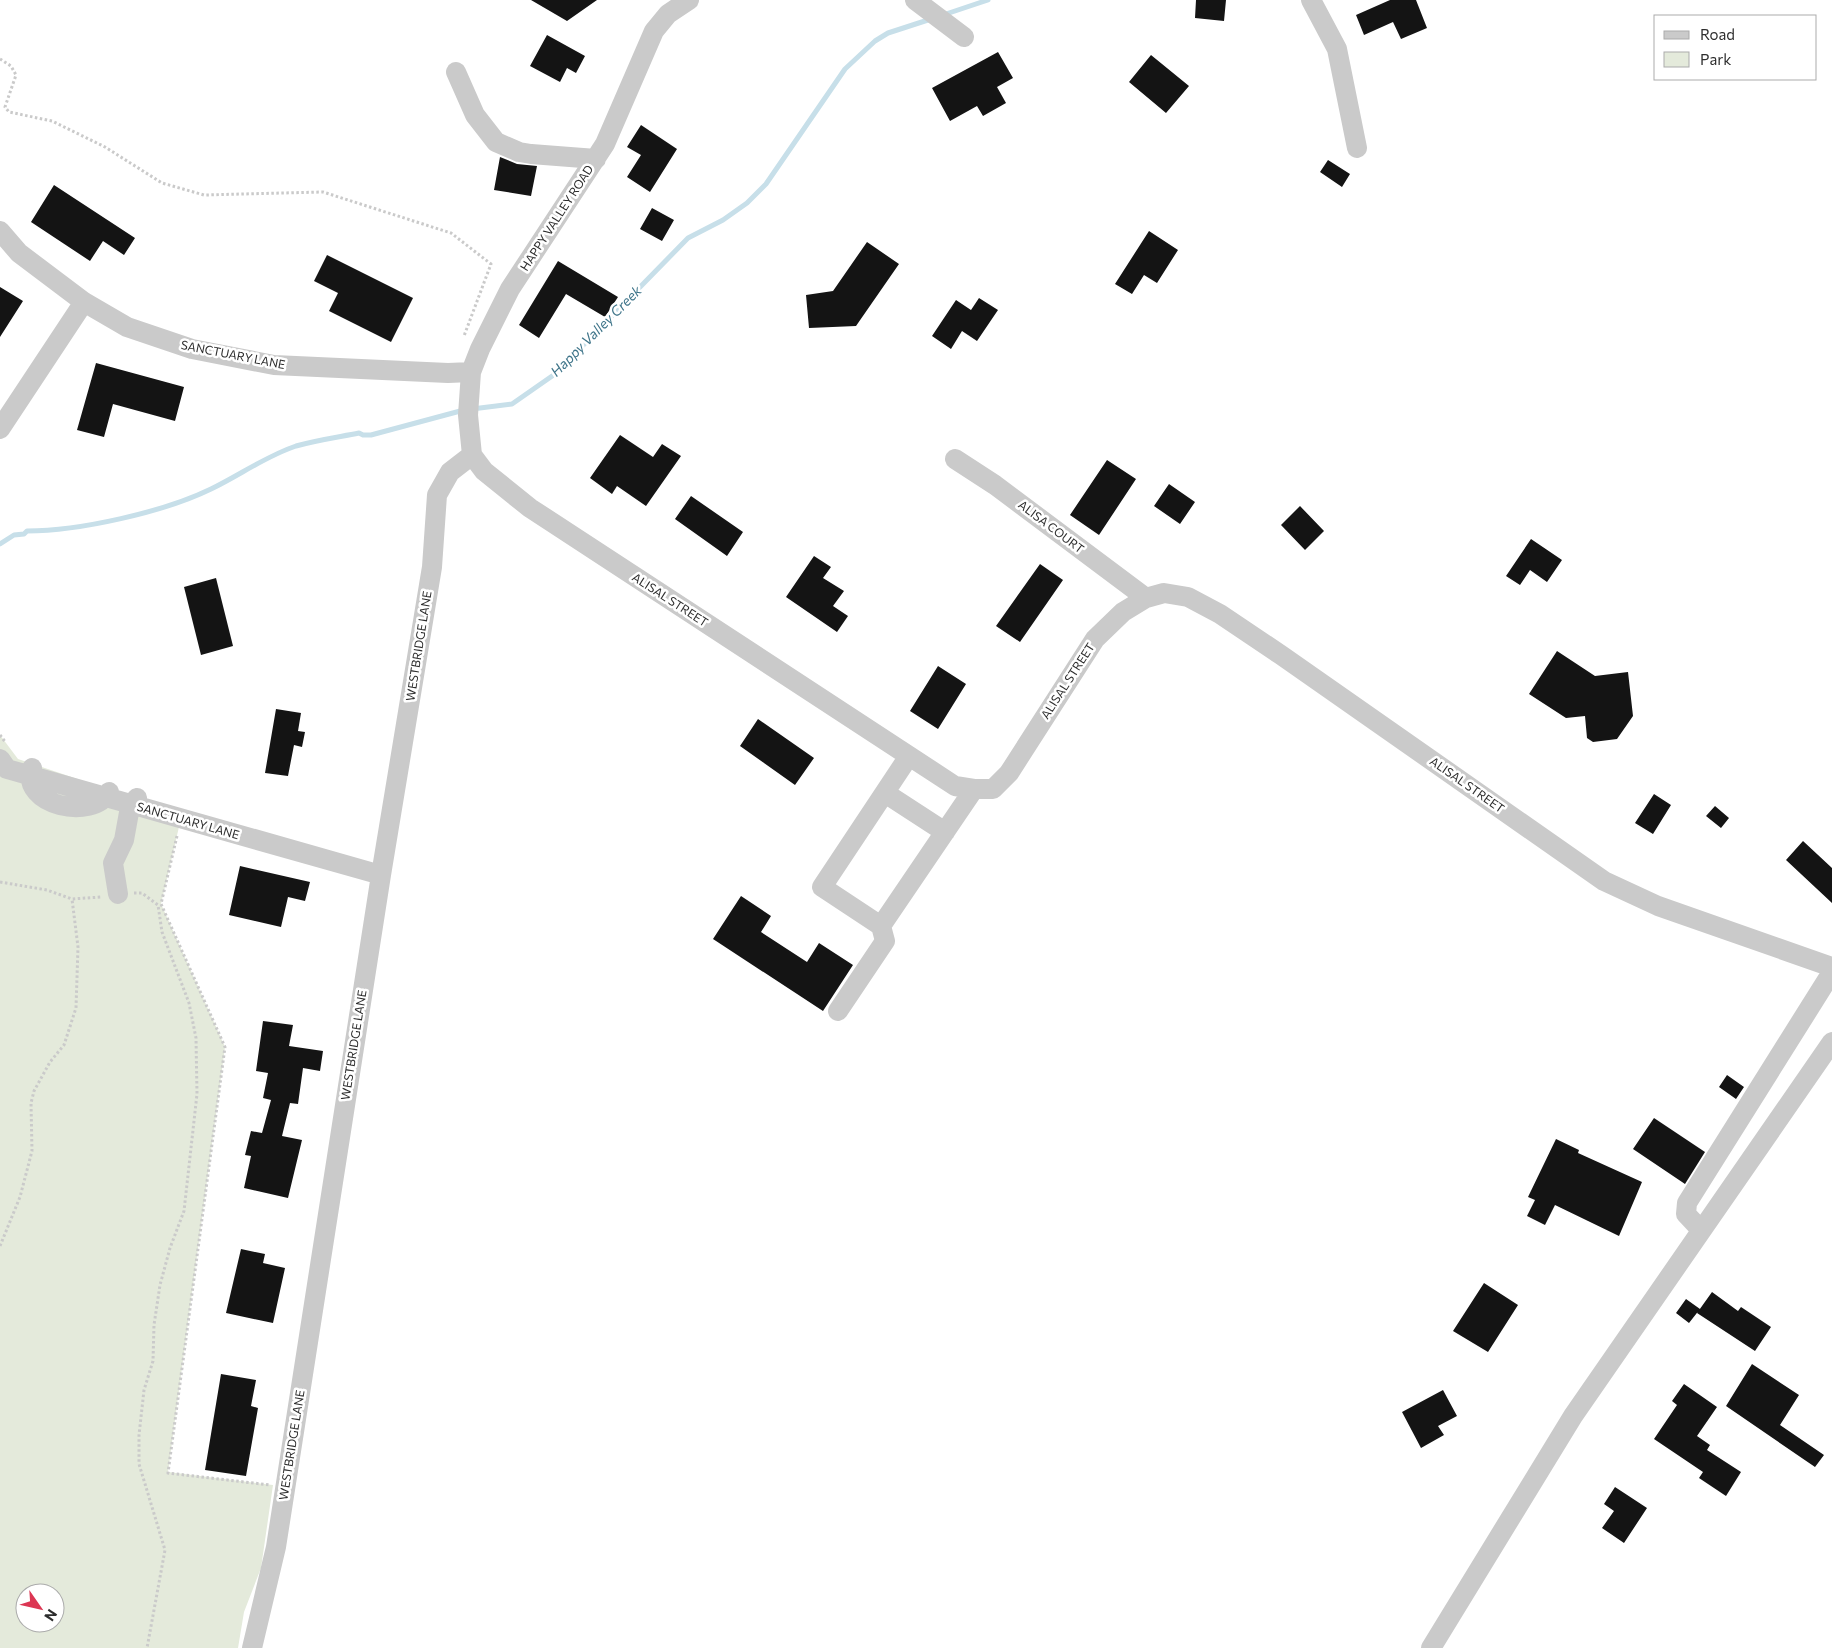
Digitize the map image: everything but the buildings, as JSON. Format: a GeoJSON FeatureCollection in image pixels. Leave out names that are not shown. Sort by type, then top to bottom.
{"type":"FeatureCollection","features":[{"type":"Feature","properties":{"kind":"street","name":"HAPPY VALLEY ROAD"},"geometry":{"type":"LineString","coordinates":[[472,455],[468,406],[472,372],[480,349],[510,289],[605,144],[654,31],[668,14],[689,0]]}},
{"type":"Feature","properties":{"kind":"street"},"geometry":{"type":"LineString","coordinates":[[1311,0],[1337,50],[1357,148]]}},
{"type":"Feature","properties":{"kind":"street"},"geometry":{"type":"LineString","coordinates":[[921,5],[964,37]]}},
{"type":"Feature","properties":{"kind":"street"},"geometry":{"type":"LineString","coordinates":[[456,72],[474,115],[496,142],[519,152],[596,159]]}},
{"type":"Feature","properties":{"kind":"street","name":"SANCTUARY LANE"},"geometry":{"type":"LineString","coordinates":[[0,231],[19,252],[84,302],[127,326],[192,349],[274,365],[448,373],[472,372]]}},
{"type":"Feature","properties":{"kind":"street"},"geometry":{"type":"LineString","coordinates":[[0,429],[84,302]]}},
{"type":"Feature","properties":{"kind":"street","name":"ALISAL STREET"},"geometry":{"type":"LineString","coordinates":[[472,455],[484,471],[530,508],[955,786],[993,789],[1009,773],[1095,639],[1123,612],[1146,598],[1164,593],[1188,597],[1220,614],[1604,881],[1658,906],[1832,967]]}},
{"type":"Feature","properties":{"kind":"street","name":"WESTBRIDGE LANE"},"geometry":{"type":"LineString","coordinates":[[252,1648],[276,1547],[381,875],[432,567],[437,495],[450,472],[472,455]]}},
{"type":"Feature","properties":{"kind":"street","name":"ALISA COURT"},"geometry":{"type":"LineString","coordinates":[[955,459],[995,485],[1146,598]]}},
{"type":"Feature","properties":{"kind":"street"},"geometry":{"type":"LineString","coordinates":[[838,1011],[885,942],[881,926],[822,887],[909,756]]}},
{"type":"Feature","properties":{"kind":"street","name":"SANCTUARY LANE"},"geometry":{"type":"LineString","coordinates":[[0,759],[7,770],[31,770],[108,793],[181,819],[381,875]]}},
{"type":"Feature","properties":{"kind":"street"},"geometry":{"type":"LineString","coordinates":[[881,926],[974,789]]}},
{"type":"Feature","properties":{"kind":"street"},"geometry":{"type":"LineString","coordinates":[[885,793],[945,832]]}},
{"type":"Feature","properties":{"kind":"street"},"geometry":{"type":"LineString","coordinates":[[118,894],[113,863],[124,840],[126,822],[135,802]]}},
{"type":"Feature","properties":{"kind":"street"},"geometry":{"type":"LineString","coordinates":[[1701,1230],[1686,1214],[1687,1203],[1832,972]]}},
{"type":"Feature","properties":{"kind":"street"},"geometry":{"type":"LineString","coordinates":[[1431,1648],[1572,1416],[1832,1042]]}},
{"type":"Feature","properties":{"kind":"path"},"geometry":{"type":"LineString","coordinates":[[0,59],[11,66],[16,75],[5,107],[9,112],[52,121],[105,147],[162,183],[204,195],[323,192],[451,233],[491,264],[464,337]]}},
{"type":"Feature","properties":{"kind":"path"},"geometry":{"type":"LineString","coordinates":[[181,819],[161,904],[226,1047],[168,1473],[273,1485]]}},
{"type":"Feature","properties":{"kind":"path"},"geometry":{"type":"LineString","coordinates":[[0,882],[47,890],[72,899],[142,893],[158,905],[162,932],[189,1002],[196,1038],[197,1094],[184,1211],[170,1248],[160,1285],[154,1325],[153,1361],[144,1390],[139,1435],[140,1464],[165,1550],[148,1648]]}},
{"type":"Feature","properties":{"kind":"path"},"geometry":{"type":"LineString","coordinates":[[0,1246],[20,1197],[32,1151],[32,1104],[34,1090],[50,1062],[64,1045],[76,1008],[78,946],[72,899]]}},
{"type":"Feature","properties":{"kind":"green space"},"geometry":{"type":"Polygon","coordinates":[[[0,735],[18,759],[182,814],[161,904],[225,1047],[168,1472],[273,1485],[261,1568],[244,1612],[238,1648],[0,1648],[0,735]]]}},
{"type":"Feature","properties":{"kind":"waterway","name":"Happy Valley Creek"},"geometry":{"type":"LineString","coordinates":[[943,15],[988,0]]}},
{"type":"Feature","properties":{"kind":"waterway","name":"Happy Valley Creek"},"geometry":{"type":"LineString","coordinates":[[472,409],[512,404],[555,374],[688,238],[723,220],[747,203],[766,184],[845,69],[875,41],[888,33],[931,19]]}},
{"type":"Feature","properties":{"kind":"waterway","name":"Happy Valley Creek"},"geometry":{"type":"LineString","coordinates":[[0,544],[14,535],[24,534],[27,531],[96,524],[170,505],[211,489],[264,460],[296,446],[359,433],[371,435],[464,410]]}}]}
